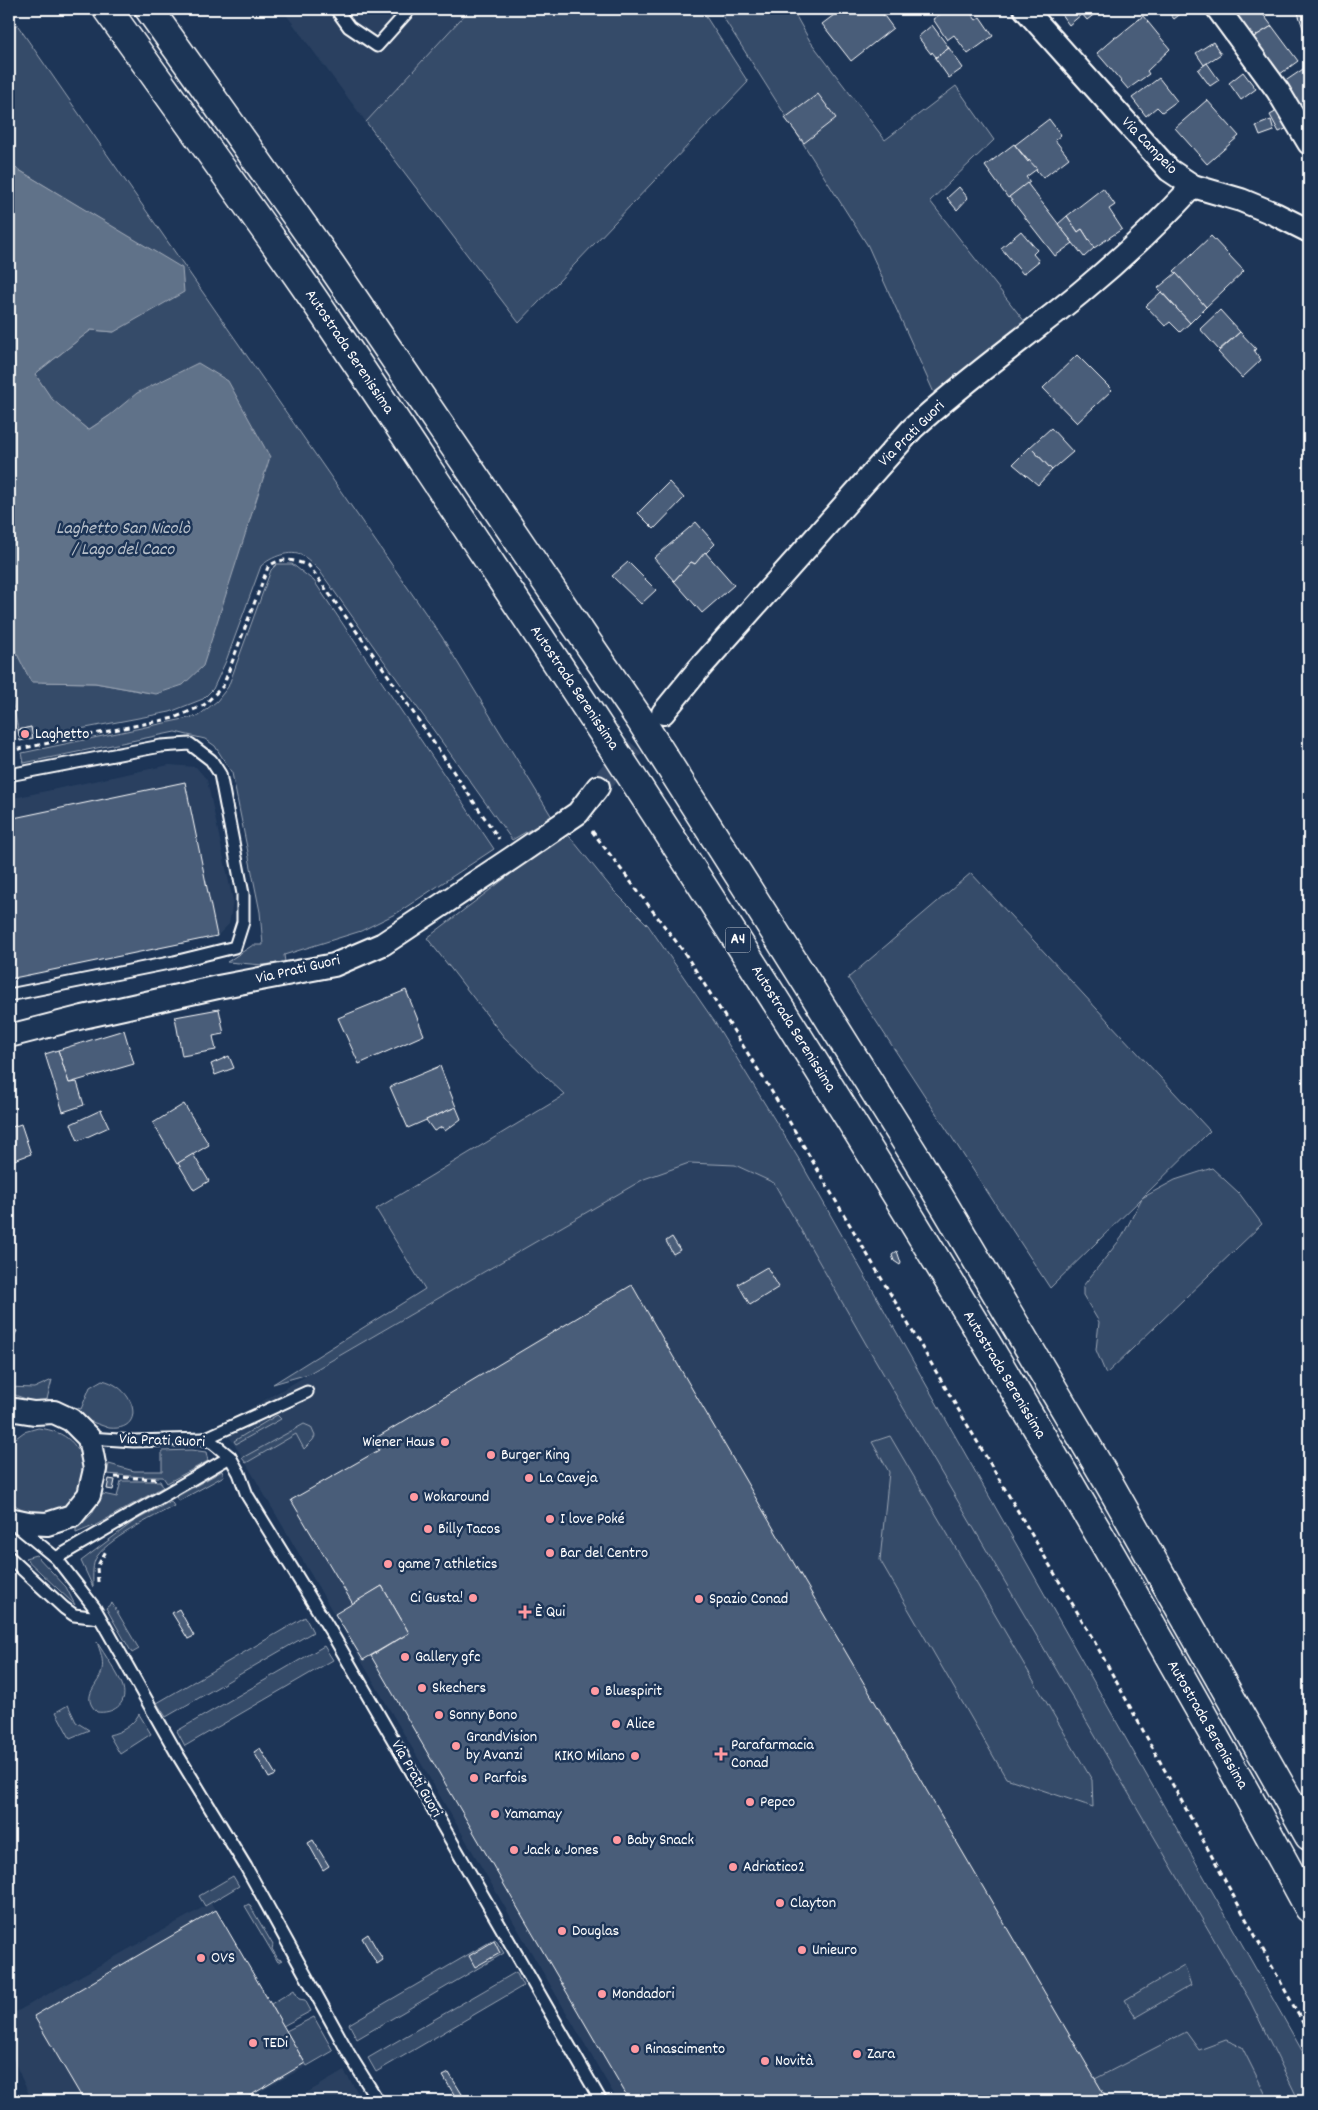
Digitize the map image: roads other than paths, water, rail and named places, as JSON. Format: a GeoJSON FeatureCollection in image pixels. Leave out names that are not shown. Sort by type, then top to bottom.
{"type":"FeatureCollection","features":[{"type":"Feature","properties":{"kind":"highway","name":"Autostrada Serenissima"},"geometry":{"type":"LineString","coordinates":[[107,9],[311,295],[612,745],[752,963],[889,1182],[1082,1505],[1262,1821],[1309,1908]]}},
{"type":"Feature","properties":{"kind":"highway","name":"Autostrada Serenissima"},"geometry":{"type":"LineString","coordinates":[[149,9],[331,265],[618,689],[775,932],[922,1168],[1115,1494],[1309,1836]]}},
{"type":"Feature","properties":{"kind":"street","name":"Via Campeio"},"geometry":{"type":"LineString","coordinates":[[1026,9],[1169,170],[1192,186],[1241,200],[1309,231]]}},
{"type":"Feature","properties":{"kind":"street"},"geometry":{"type":"LineString","coordinates":[[1218,9],[1278,92],[1309,143]]}},
{"type":"Feature","properties":{"kind":"street","name":"Via Prati Guori"},"geometry":{"type":"LineString","coordinates":[[663,713],[698,670],[912,429],[936,407],[1082,292],[1165,216],[1192,186]]}},
{"type":"Feature","properties":{"kind":"street","name":"Via Prati Guori"},"geometry":{"type":"LineString","coordinates":[[9,1036],[83,1017],[218,987],[334,965],[383,944],[512,858],[578,813],[598,787]]}},
{"type":"Feature","properties":{"kind":"street"},"geometry":{"type":"LineString","coordinates":[[9,1409],[34,1413],[54,1412],[71,1420],[88,1438],[95,1469],[90,1496],[72,1516],[47,1524],[10,1520]]}},
{"type":"Feature","properties":{"kind":"street"},"geometry":{"type":"LineString","coordinates":[[9,1428],[34,1413]]}},
{"type":"Feature","properties":{"kind":"lane"},"geometry":{"type":"LineString","coordinates":[[336,9],[349,27],[377,46],[406,16],[410,9]]}},
{"type":"Feature","properties":{"kind":"lane"},"geometry":{"type":"LineString","coordinates":[[9,775],[161,746],[190,744],[211,760],[220,774],[243,894],[243,922],[235,947],[174,962],[9,995]]}},
{"type":"Feature","properties":{"kind":"lane"},"geometry":{"type":"LineString","coordinates":[[204,1439],[307,1392]]}},
{"type":"Feature","properties":{"kind":"lane","name":"Via Prati Guori"},"geometry":{"type":"LineString","coordinates":[[88,1438],[134,1441],[204,1439],[213,1443],[230,1457],[240,1472],[248,1495],[344,1655],[601,2101]]}},
{"type":"Feature","properties":{"kind":"lane","name":"Via Prati Guori"},"geometry":{"type":"LineString","coordinates":[[56,1558],[230,1457]]}},
{"type":"Feature","properties":{"kind":"lane"},"geometry":{"type":"LineString","coordinates":[[10,1520],[56,1558],[94,1607],[176,1752],[246,1867],[378,2101]]}},
{"type":"Feature","properties":{"kind":"lane"},"geometry":{"type":"LineString","coordinates":[[9,1557],[74,1615],[100,1618]]}},
{"type":"Feature","properties":{"kind":"water","name":"Laghetto San Nicolò / Lago del Caco"},"geometry":{"type":"Polygon","coordinates":[[[9,164],[182,268],[184,292],[114,332],[91,330],[35,374],[52,399],[88,430],[137,393],[198,363],[228,381],[270,457],[203,666],[183,685],[156,694],[95,683],[31,682],[15,650],[9,649],[9,164]]]}},
{"type":"Feature","properties":{"kind":"tunnel"},"geometry":{"type":"LineString","coordinates":[[598,787],[657,719]]}},
{"type":"Feature","properties":{"kind":"place","name":"Laghetto"},"geometry":{"type":"Point","coordinates":[25,734]}},
{"type":"Feature","properties":{"kind":"place","name":"Wiener Haus"},"geometry":{"type":"Point","coordinates":[445,1442]}},
{"type":"Feature","properties":{"kind":"place","name":"Burger King"},"geometry":{"type":"Point","coordinates":[491,1455]}},
{"type":"Feature","properties":{"kind":"place","name":"La Caveja"},"geometry":{"type":"Point","coordinates":[529,1478]}},
{"type":"Feature","properties":{"kind":"place","name":"Wokaround"},"geometry":{"type":"Point","coordinates":[414,1497]}},
{"type":"Feature","properties":{"kind":"place","name":"I love Poké"},"geometry":{"type":"Point","coordinates":[550,1519]}},
{"type":"Feature","properties":{"kind":"place","name":"Billy Tacos"},"geometry":{"type":"Point","coordinates":[428,1529]}},
{"type":"Feature","properties":{"kind":"place","name":"Bar del Centro"},"geometry":{"type":"Point","coordinates":[550,1553]}},
{"type":"Feature","properties":{"kind":"place","name":"game 7 athletics"},"geometry":{"type":"Point","coordinates":[388,1564]}},
{"type":"Feature","properties":{"kind":"place","name":"Ci Gusta!"},"geometry":{"type":"Point","coordinates":[473,1598]}},
{"type":"Feature","properties":{"kind":"place","name":"Spazio Conad"},"geometry":{"type":"Point","coordinates":[699,1599]}},
{"type":"Feature","properties":{"kind":"place","name":"È Qui"},"geometry":{"type":"Point","coordinates":[525,1612]}},
{"type":"Feature","properties":{"kind":"place","name":"Gallery gfc"},"geometry":{"type":"Point","coordinates":[405,1657]}},
{"type":"Feature","properties":{"kind":"place","name":"Skechers"},"geometry":{"type":"Point","coordinates":[422,1688]}},
{"type":"Feature","properties":{"kind":"place","name":"Bluespirit"},"geometry":{"type":"Point","coordinates":[595,1691]}},
{"type":"Feature","properties":{"kind":"place","name":"Sonny Bono"},"geometry":{"type":"Point","coordinates":[439,1715]}},
{"type":"Feature","properties":{"kind":"place","name":"Alice"},"geometry":{"type":"Point","coordinates":[616,1724]}},
{"type":"Feature","properties":{"kind":"place","name":"GrandVision by Avanzi"},"geometry":{"type":"Point","coordinates":[456,1746]}},
{"type":"Feature","properties":{"kind":"place","name":"Parafarmacia Conad"},"geometry":{"type":"Point","coordinates":[721,1754]}},
{"type":"Feature","properties":{"kind":"place","name":"KIKO Milano"},"geometry":{"type":"Point","coordinates":[635,1756]}},
{"type":"Feature","properties":{"kind":"place","name":"Parfois"},"geometry":{"type":"Point","coordinates":[474,1778]}},
{"type":"Feature","properties":{"kind":"place","name":"Pepco"},"geometry":{"type":"Point","coordinates":[750,1802]}},
{"type":"Feature","properties":{"kind":"place","name":"Yamamay"},"geometry":{"type":"Point","coordinates":[495,1814]}},
{"type":"Feature","properties":{"kind":"place","name":"Baby Snack"},"geometry":{"type":"Point","coordinates":[617,1840]}},
{"type":"Feature","properties":{"kind":"place","name":"Jack & Jones"},"geometry":{"type":"Point","coordinates":[514,1850]}},
{"type":"Feature","properties":{"kind":"place","name":"Adriatico2"},"geometry":{"type":"Point","coordinates":[733,1867]}},
{"type":"Feature","properties":{"kind":"place","name":"Clayton"},"geometry":{"type":"Point","coordinates":[780,1903]}},
{"type":"Feature","properties":{"kind":"place","name":"Douglas"},"geometry":{"type":"Point","coordinates":[562,1931]}},
{"type":"Feature","properties":{"kind":"place","name":"Unieuro"},"geometry":{"type":"Point","coordinates":[802,1950]}},
{"type":"Feature","properties":{"kind":"place","name":"OVS"},"geometry":{"type":"Point","coordinates":[201,1958]}},
{"type":"Feature","properties":{"kind":"place","name":"Mondadori"},"geometry":{"type":"Point","coordinates":[602,1994]}},
{"type":"Feature","properties":{"kind":"place","name":"TEDi"},"geometry":{"type":"Point","coordinates":[253,2043]}},
{"type":"Feature","properties":{"kind":"place","name":"Rinascimento"},"geometry":{"type":"Point","coordinates":[635,2049]}},
{"type":"Feature","properties":{"kind":"place","name":"Zara"},"geometry":{"type":"Point","coordinates":[857,2054]}},
{"type":"Feature","properties":{"kind":"place","name":"Novità"},"geometry":{"type":"Point","coordinates":[765,2061]}}]}
